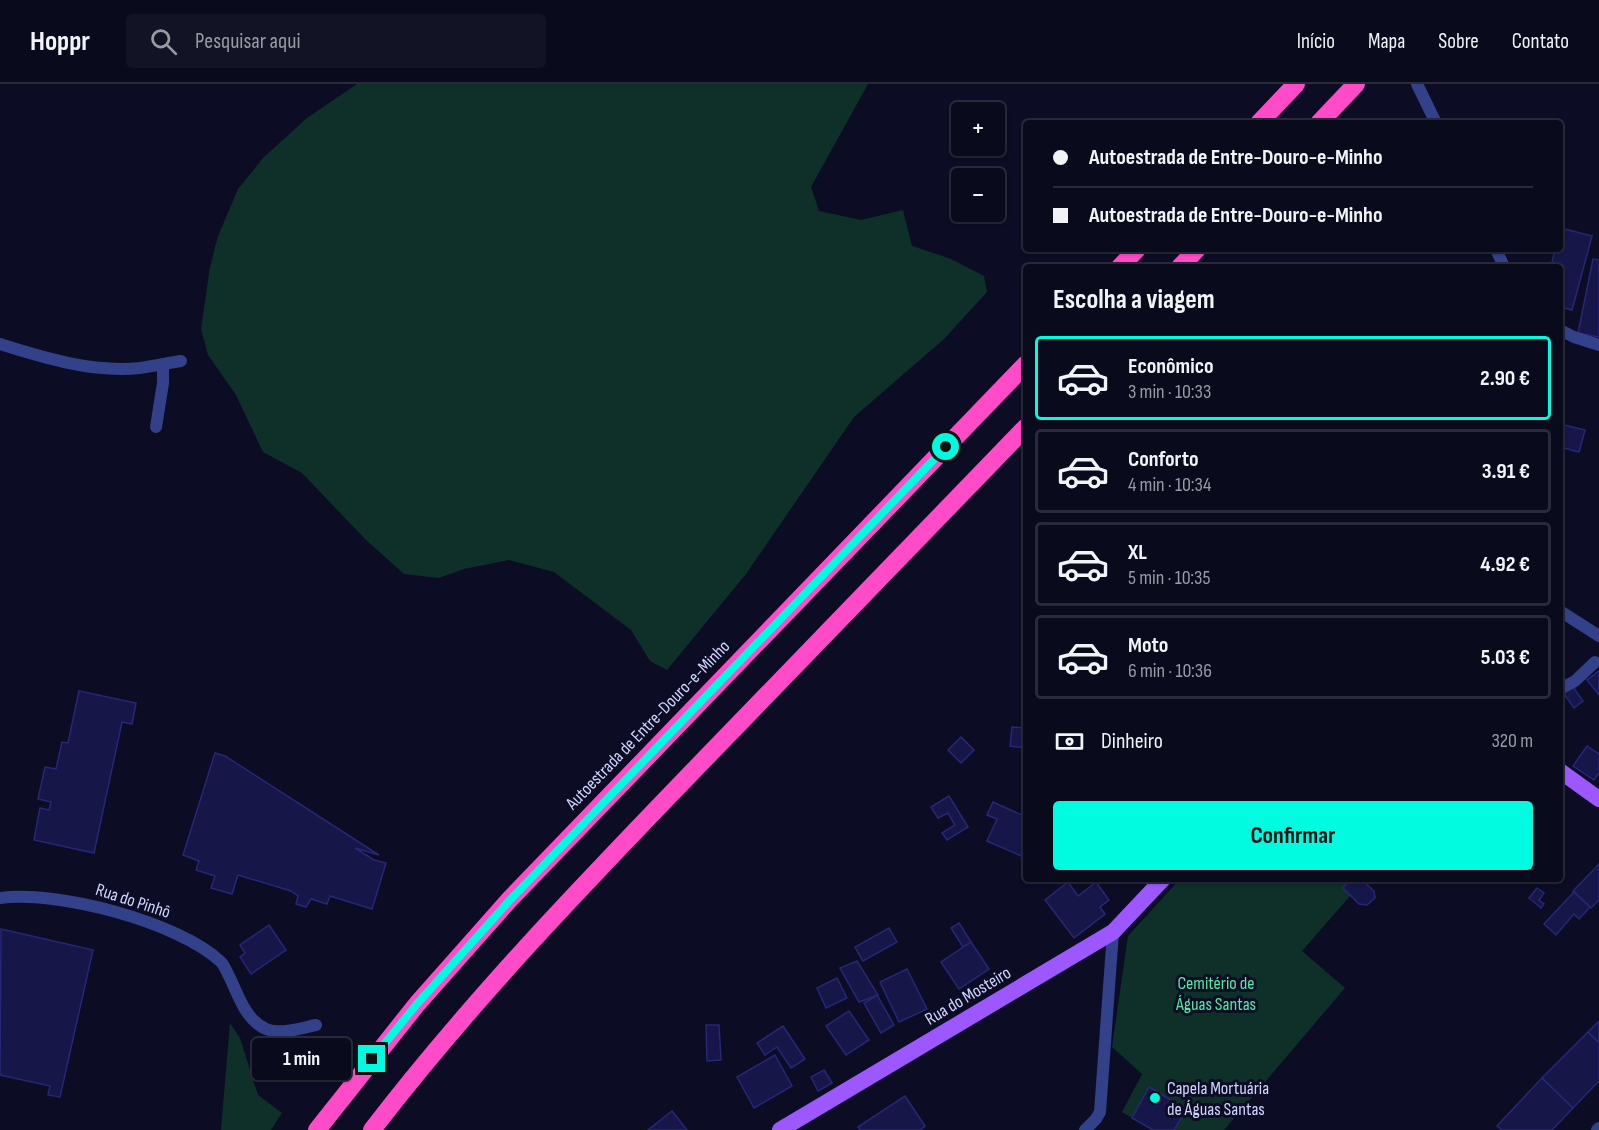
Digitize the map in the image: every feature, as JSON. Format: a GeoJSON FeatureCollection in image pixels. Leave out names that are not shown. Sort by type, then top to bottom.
{"type":"FeatureCollection","features":[{"type":"Feature","properties":{"kind":"highway"},"geometry":{"type":"LineString","coordinates":[[1261,120],[1296,84]]}},
{"type":"Feature","properties":{"kind":"highway"},"geometry":{"type":"LineString","coordinates":[[1322,120],[1356,84]]}},
{"type":"Feature","properties":{"kind":"highway"},"geometry":{"type":"LineString","coordinates":[[1123,264],[1134,252]]}},
{"type":"Feature","properties":{"kind":"highway"},"geometry":{"type":"LineString","coordinates":[[1183,264],[1194,252]]}},
{"type":"Feature","properties":{"kind":"highway","name":"Autoestrada de Entre-Douro-e-Minho"},"geometry":{"type":"LineString","coordinates":[[317,1130],[417,1004],[510,900],[1023,367]]}},
{"type":"Feature","properties":{"kind":"highway"},"geometry":{"type":"LineString","coordinates":[[372,1130],[459,1022],[523,951],[1023,430]]}},
{"type":"Feature","properties":{"kind":"main road"},"geometry":{"type":"LineString","coordinates":[[1563,773],[1599,799]]}},
{"type":"Feature","properties":{"kind":"main road","name":"Rua do Mosteiro"},"geometry":{"type":"LineString","coordinates":[[780,1130],[1113,932],[1160,882]]}},
{"type":"Feature","properties":{"kind":"street"},"geometry":{"type":"LineString","coordinates":[[1417,84],[1435,120]]}},
{"type":"Feature","properties":{"kind":"street"},"geometry":{"type":"LineString","coordinates":[[1563,332],[1599,345]]}},
{"type":"Feature","properties":{"kind":"street"},"geometry":{"type":"LineString","coordinates":[[0,344],[43,357],[89,366],[139,368],[181,361]]}},
{"type":"Feature","properties":{"kind":"street"},"geometry":{"type":"LineString","coordinates":[[156,427],[163,383],[163,364]]}},
{"type":"Feature","properties":{"kind":"street"},"geometry":{"type":"LineString","coordinates":[[1563,613],[1599,636]]}},
{"type":"Feature","properties":{"kind":"street"},"geometry":{"type":"LineString","coordinates":[[1563,687],[1575,681],[1595,662]]}},
{"type":"Feature","properties":{"kind":"street","name":"Rua do Pinhô"},"geometry":{"type":"LineString","coordinates":[[0,898],[70,900],[153,922],[198,946],[222,963],[250,1018],[267,1029],[284,1031],[316,1025]]}},
{"type":"Feature","properties":{"kind":"street"},"geometry":{"type":"LineString","coordinates":[[1085,1130],[1100,1112],[1113,932]]}},
{"type":"Feature","properties":{"kind":"green space"},"geometry":{"type":"Polygon","coordinates":[[[357,84],[868,84],[811,187],[819,211],[861,220],[903,210],[912,246],[951,259],[984,276],[987,292],[944,339],[854,417],[746,574],[667,670],[650,661],[631,630],[554,572],[509,560],[464,569],[439,578],[404,574],[366,540],[302,473],[263,452],[236,395],[208,355],[201,329],[210,267],[218,236],[238,189],[263,158],[307,118],[357,84]]]}},
{"type":"Feature","properties":{"kind":"green space","name":"Cemitério de Águas Santas"},"geometry":{"type":"Polygon","coordinates":[[[1177,882],[1365,882],[1374,891],[1375,898],[1367,905],[1359,904],[1350,896],[1302,951],[1345,988],[1224,1130],[1153,1130],[1122,1112],[1142,1074],[1112,1047],[1128,936],[1177,882]]]}},
{"type":"Feature","properties":{"kind":"green space"},"geometry":{"type":"Polygon","coordinates":[[[230,1023],[240,1038],[258,1095],[282,1113],[271,1130],[221,1130],[230,1023]]]}},
{"type":"Feature","properties":{"kind":"building"},"geometry":{"type":"Polygon","coordinates":[[[1563,229],[1592,236],[1572,310],[1563,308],[1563,264],[1552,264],[1554,252],[1563,252],[1563,229]]]}},
{"type":"Feature","properties":{"kind":"building"},"geometry":{"type":"Polygon","coordinates":[[[1593,259],[1599,260],[1599,337],[1578,333],[1593,259]]]}},
{"type":"Feature","properties":{"kind":"building"},"geometry":{"type":"Polygon","coordinates":[[[1563,425],[1585,430],[1579,452],[1563,448],[1563,425]]]}},
{"type":"Feature","properties":{"kind":"building"},"geometry":{"type":"Polygon","coordinates":[[[1599,671],[1599,695],[1587,680],[1599,671]]]}},
{"type":"Feature","properties":{"kind":"building"},"geometry":{"type":"Polygon","coordinates":[[[1571,684],[1583,701],[1574,708],[1563,690],[1571,684]]]}},
{"type":"Feature","properties":{"kind":"building"},"geometry":{"type":"Polygon","coordinates":[[[79,691],[136,703],[132,724],[122,722],[94,853],[34,840],[40,808],[49,810],[51,802],[38,799],[45,767],[56,769],[62,742],[68,743],[79,691]]]}},
{"type":"Feature","properties":{"kind":"building"},"geometry":{"type":"Polygon","coordinates":[[[1012,727],[1023,728],[1023,748],[1010,746],[1012,727]]]}},
{"type":"Feature","properties":{"kind":"building"},"geometry":{"type":"Polygon","coordinates":[[[961,737],[974,750],[961,763],[948,750],[961,737]]]}},
{"type":"Feature","properties":{"kind":"building"},"geometry":{"type":"Polygon","coordinates":[[[1587,746],[1599,754],[1599,773],[1594,780],[1573,766],[1587,746]]]}},
{"type":"Feature","properties":{"kind":"building"},"geometry":{"type":"Polygon","coordinates":[[[215,753],[225,756],[379,855],[355,848],[374,860],[386,863],[372,909],[330,896],[327,904],[311,899],[306,907],[296,904],[298,896],[291,891],[238,875],[232,894],[211,888],[215,876],[196,870],[199,861],[183,855],[215,753]]]}},
{"type":"Feature","properties":{"kind":"building"},"geometry":{"type":"Polygon","coordinates":[[[949,796],[968,827],[947,840],[942,833],[955,825],[948,813],[938,818],[931,807],[949,796]]]}},
{"type":"Feature","properties":{"kind":"building"},"geometry":{"type":"Polygon","coordinates":[[[993,802],[1023,816],[1023,857],[987,841],[997,819],[987,815],[993,802]]]}},
{"type":"Feature","properties":{"kind":"building"},"geometry":{"type":"Polygon","coordinates":[[[1599,864],[1599,900],[1591,908],[1573,891],[1599,864]]]}},
{"type":"Feature","properties":{"kind":"building"},"geometry":{"type":"Polygon","coordinates":[[[1068,882],[1078,896],[1096,882],[1109,900],[1100,907],[1105,914],[1074,938],[1045,900],[1068,882]]]}},
{"type":"Feature","properties":{"kind":"building"},"geometry":{"type":"Polygon","coordinates":[[[1348,882],[1364,882],[1374,891],[1375,898],[1367,905],[1359,904],[1343,888],[1348,882]]]}},
{"type":"Feature","properties":{"kind":"building"},"geometry":{"type":"Polygon","coordinates":[[[1537,888],[1544,893],[1539,900],[1544,904],[1541,908],[1529,898],[1537,888]]]}},
{"type":"Feature","properties":{"kind":"building"},"geometry":{"type":"Polygon","coordinates":[[[1574,892],[1590,907],[1579,919],[1574,914],[1556,935],[1544,924],[1574,892]]]}},
{"type":"Feature","properties":{"kind":"building"},"geometry":{"type":"Polygon","coordinates":[[[959,923],[971,942],[963,947],[951,928],[959,923]]]}},
{"type":"Feature","properties":{"kind":"building"},"geometry":{"type":"Polygon","coordinates":[[[269,925],[286,950],[251,974],[240,957],[245,953],[240,945],[269,925]]]}},
{"type":"Feature","properties":{"kind":"building"},"geometry":{"type":"Polygon","coordinates":[[[889,928],[897,942],[863,961],[855,947],[889,928]]]}},
{"type":"Feature","properties":{"kind":"building"},"geometry":{"type":"Polygon","coordinates":[[[1,929],[93,950],[60,1097],[48,1095],[50,1086],[0,1075],[1,929]]]}},
{"type":"Feature","properties":{"kind":"building"},"geometry":{"type":"Polygon","coordinates":[[[971,942],[989,969],[959,989],[941,962],[971,942]]]}},
{"type":"Feature","properties":{"kind":"building"},"geometry":{"type":"Polygon","coordinates":[[[857,961],[878,995],[859,1002],[840,968],[857,961]]]}},
{"type":"Feature","properties":{"kind":"building"},"geometry":{"type":"Polygon","coordinates":[[[907,969],[927,1009],[899,1022],[880,982],[907,969]]]}},
{"type":"Feature","properties":{"kind":"building"},"geometry":{"type":"Polygon","coordinates":[[[837,978],[847,998],[826,1008],[817,988],[837,978]]]}},
{"type":"Feature","properties":{"kind":"building"},"geometry":{"type":"Polygon","coordinates":[[[877,995],[894,1025],[881,1033],[864,1003],[877,995]]]}},
{"type":"Feature","properties":{"kind":"building"},"geometry":{"type":"Polygon","coordinates":[[[849,1011],[869,1040],[846,1055],[826,1026],[849,1011]]]}},
{"type":"Feature","properties":{"kind":"building"},"geometry":{"type":"Polygon","coordinates":[[[1599,1021],[1599,1043],[1588,1032],[1599,1021]]]}},
{"type":"Feature","properties":{"kind":"building"},"geometry":{"type":"Polygon","coordinates":[[[706,1025],[719,1025],[721,1060],[707,1061],[706,1025]]]}},
{"type":"Feature","properties":{"kind":"building"},"geometry":{"type":"Polygon","coordinates":[[[783,1026],[805,1059],[791,1068],[777,1047],[765,1055],[757,1043],[783,1026]]]}},
{"type":"Feature","properties":{"kind":"building"},"geometry":{"type":"Polygon","coordinates":[[[1588,1032],[1599,1043],[1599,1081],[1573,1108],[1542,1078],[1588,1032]]]}},
{"type":"Feature","properties":{"kind":"building"},"geometry":{"type":"Polygon","coordinates":[[[775,1055],[792,1086],[754,1108],[737,1077],[775,1055]]]}},
{"type":"Feature","properties":{"kind":"building"},"geometry":{"type":"Polygon","coordinates":[[[824,1070],[832,1083],[818,1091],[811,1077],[824,1070]]]}},
{"type":"Feature","properties":{"kind":"building"},"geometry":{"type":"Polygon","coordinates":[[[1542,1078],[1573,1108],[1552,1130],[1502,1130],[1497,1126],[1542,1078]]]}},
{"type":"Feature","properties":{"kind":"building","name":"Capela Mortuária de Águas Santas"},"geometry":{"type":"Polygon","coordinates":[[[1149,1087],[1186,1109],[1174,1130],[1153,1130],[1132,1118],[1149,1087]]]}},
{"type":"Feature","properties":{"kind":"building"},"geometry":{"type":"Polygon","coordinates":[[[905,1096],[925,1126],[920,1130],[860,1130],[858,1127],[905,1096]]]}},
{"type":"Feature","properties":{"kind":"building"},"geometry":{"type":"Polygon","coordinates":[[[672,1111],[687,1130],[648,1130],[672,1111]]]}},
{"type":"Feature","properties":{"kind":"place","name":"Capela Mortuária de Águas Santas"},"geometry":{"type":"Point","coordinates":[1155,1098]}},
{"type":"Feature","properties":{"kind":"route"},"geometry":{"type":"LineString","coordinates":[[372,1059],[417,1004],[510,900],[946,447]]}}]}
